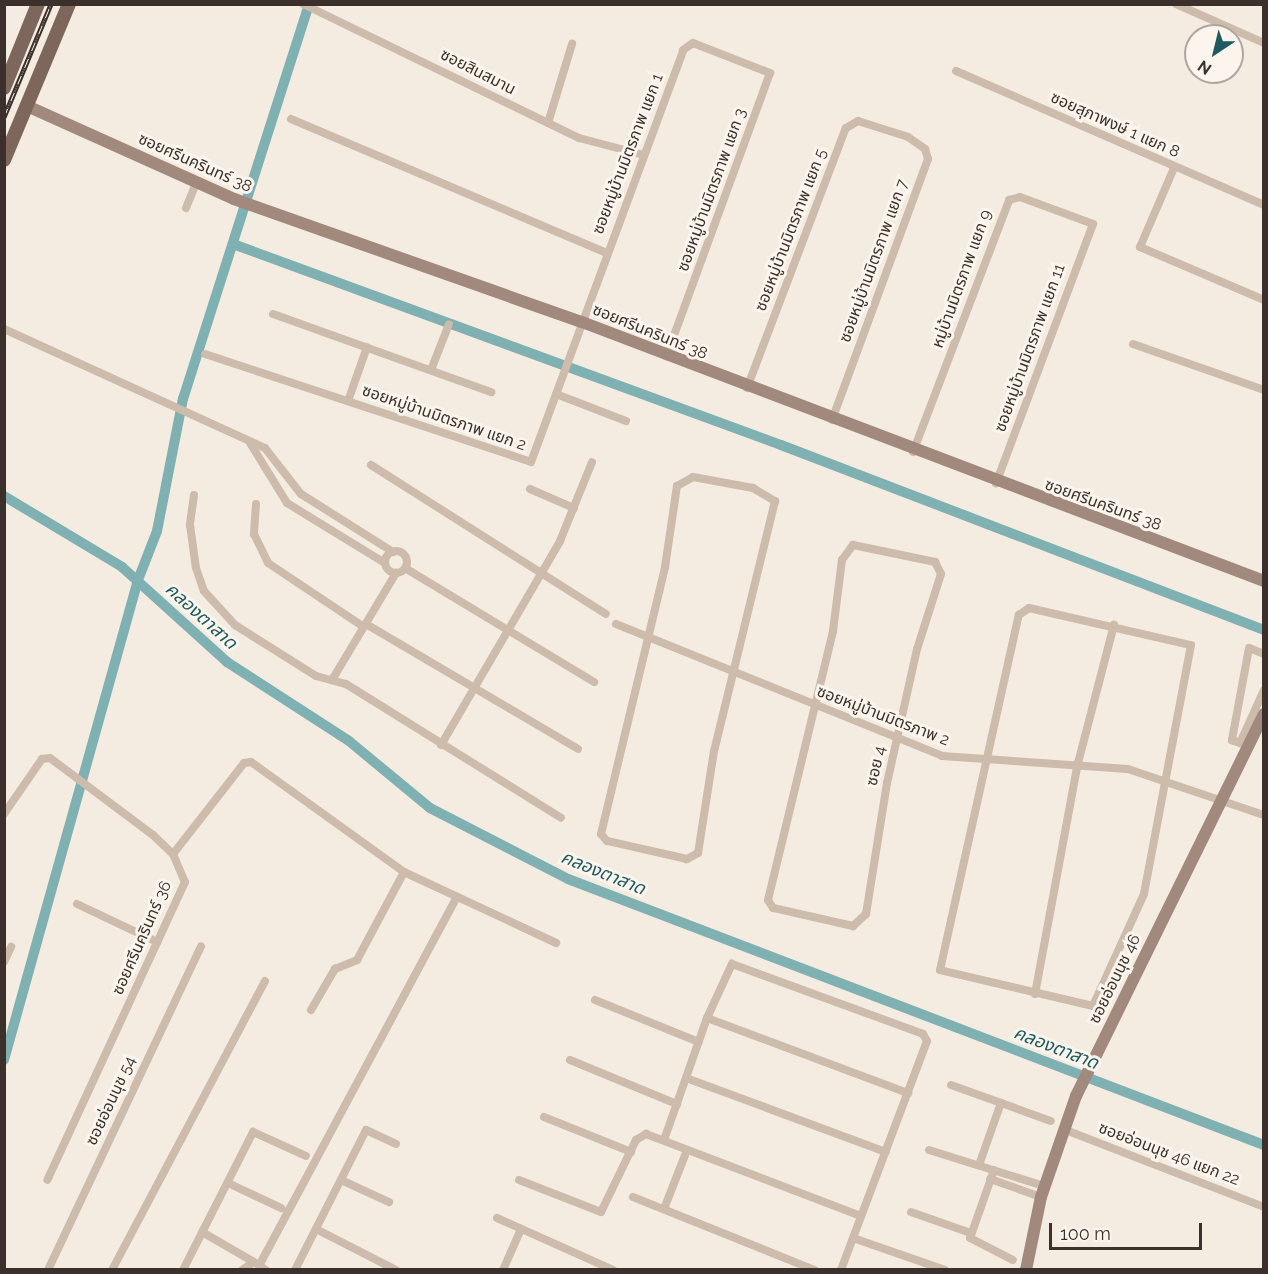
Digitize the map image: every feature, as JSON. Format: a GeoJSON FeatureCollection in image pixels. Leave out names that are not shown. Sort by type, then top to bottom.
{"type":"FeatureCollection","features":[{"type":"Feature","properties":{"kind":"main road"},"geometry":{"type":"LineString","coordinates":[[5,84],[38,4]]}},
{"type":"Feature","properties":{"kind":"main road"},"geometry":{"type":"LineString","coordinates":[[4,160],[69,4]]}},
{"type":"Feature","properties":{"kind":"street","name":"ซอยสินสมาน"},"geometry":{"type":"LineString","coordinates":[[303,4],[548,123],[591,142],[644,155]]}},
{"type":"Feature","properties":{"kind":"street"},"geometry":{"type":"LineString","coordinates":[[1176,4],[1263,43]]}},
{"type":"Feature","properties":{"kind":"street"},"geometry":{"type":"LineString","coordinates":[[548,123],[572,44]]}},
{"type":"Feature","properties":{"kind":"street","name":"ซอยหมู่บ้านมิตรภาพ แยก 1"},"geometry":{"type":"LineString","coordinates":[[582,322],[686,46],[703,45],[735,56]]}},
{"type":"Feature","properties":{"kind":"street","name":"ซอยหมู่บ้านมิตรภาพ แยก 3"},"geometry":{"type":"LineString","coordinates":[[666,357],[770,77],[766,67],[735,56]]}},
{"type":"Feature","properties":{"kind":"street","name":"ซอยสุภาพงษ์ 1 แยก 8"},"geometry":{"type":"LineString","coordinates":[[956,71],[1263,205]]}},
{"type":"Feature","properties":{"kind":"street","name":"ซอยศรีนครินทร์ 38"},"geometry":{"type":"LineString","coordinates":[[27,106],[234,199],[582,322],[666,357],[913,452],[1263,581]]}},
{"type":"Feature","properties":{"kind":"street"},"geometry":{"type":"LineString","coordinates":[[291,119],[607,253]]}},
{"type":"Feature","properties":{"kind":"street","name":"ซอยหมู่บ้านมิตรภาพ แยก 5"},"geometry":{"type":"LineString","coordinates":[[747,388],[846,128],[858,121],[890,132]]}},
{"type":"Feature","properties":{"kind":"street","name":"ซอยหมู่บ้านมิตรภาพ แยก 7"},"geometry":{"type":"LineString","coordinates":[[832,421],[928,159],[920,144],[890,132]]}},
{"type":"Feature","properties":{"kind":"street"},"geometry":{"type":"LineString","coordinates":[[1174,168],[1140,247],[1263,300]]}},
{"type":"Feature","properties":{"kind":"street"},"geometry":{"type":"LineString","coordinates":[[186,208],[196,183]]}},
{"type":"Feature","properties":{"kind":"street","name":"หมู่บ้านมิตรภาพ แยก 9"},"geometry":{"type":"LineString","coordinates":[[913,452],[1007,202],[1020,197],[1093,224]]}},
{"type":"Feature","properties":{"kind":"street","name":"ซอยหมู่บ้านมิตรภาพ แยก 11"},"geometry":{"type":"LineString","coordinates":[[996,483],[1093,224]]}},
{"type":"Feature","properties":{"kind":"street"},"geometry":{"type":"LineString","coordinates":[[273,314],[491,392]]}},
{"type":"Feature","properties":{"kind":"street","name":"ซอยหมู่บ้านมิตรภาพ แยก 2"},"geometry":{"type":"LineString","coordinates":[[205,354],[528,463],[582,322]]}},
{"type":"Feature","properties":{"kind":"street"},"geometry":{"type":"LineString","coordinates":[[431,370],[449,324]]}},
{"type":"Feature","properties":{"kind":"street"},"geometry":{"type":"LineString","coordinates":[[4,329],[272,453],[301,494],[393,552],[405,555],[405,568]]}},
{"type":"Feature","properties":{"kind":"street"},"geometry":{"type":"LineString","coordinates":[[1132,344],[1263,390]]}},
{"type":"Feature","properties":{"kind":"street"},"geometry":{"type":"LineString","coordinates":[[348,401],[367,346]]}},
{"type":"Feature","properties":{"kind":"street"},"geometry":{"type":"LineString","coordinates":[[556,394],[626,420]]}},
{"type":"Feature","properties":{"kind":"street"},"geometry":{"type":"LineString","coordinates":[[249,443],[287,503],[385,563],[396,573]]}},
{"type":"Feature","properties":{"kind":"street"},"geometry":{"type":"LineString","coordinates":[[441,745],[541,573],[574,508],[592,462]]}},
{"type":"Feature","properties":{"kind":"street"},"geometry":{"type":"LineString","coordinates":[[371,465],[606,614]]}},
{"type":"Feature","properties":{"kind":"street"},"geometry":{"type":"LineString","coordinates":[[693,477],[767,493],[774,508],[732,672],[698,853],[687,859],[607,841],[601,830],[648,638],[679,482],[693,477]]}},
{"type":"Feature","properties":{"kind":"street"},"geometry":{"type":"LineString","coordinates":[[530,489],[574,508]]}},
{"type":"Feature","properties":{"kind":"street"},"geometry":{"type":"LineString","coordinates":[[194,495],[190,544],[204,591],[252,639],[332,680],[561,818]]}},
{"type":"Feature","properties":{"kind":"street"},"geometry":{"type":"LineString","coordinates":[[256,504],[254,534],[268,563],[365,625],[578,749]]}},
{"type":"Feature","properties":{"kind":"street","name":"ซอย 4"},"geometry":{"type":"LineString","coordinates":[[853,545],[935,562],[941,574],[897,740],[866,914],[853,926],[773,908],[768,900],[774,859],[796,798],[816,707],[846,549],[853,545]]}},
{"type":"Feature","properties":{"kind":"street"},"geometry":{"type":"LineString","coordinates":[[385,563],[393,552]]}},
{"type":"Feature","properties":{"kind":"street"},"geometry":{"type":"LineString","coordinates":[[332,680],[396,573],[405,568]]}},
{"type":"Feature","properties":{"kind":"street"},"geometry":{"type":"LineString","coordinates":[[405,568],[594,682]]}},
{"type":"Feature","properties":{"kind":"street"},"geometry":{"type":"LineString","coordinates":[[1029,608],[1114,625],[1191,645],[1167,783],[1141,904],[1099,999],[1093,1006],[940,970],[991,759],[1021,613],[1029,608]]}},
{"type":"Feature","properties":{"kind":"street","name":"ซอยหมู่บ้านมิตรภาพ 2"},"geometry":{"type":"LineString","coordinates":[[616,624],[897,740],[953,759],[991,759],[1128,769],[1263,815]]}},
{"type":"Feature","properties":{"kind":"street"},"geometry":{"type":"LineString","coordinates":[[1035,994],[1078,764],[1114,625]]}},
{"type":"Feature","properties":{"kind":"street"},"geometry":{"type":"LineString","coordinates":[[1263,654],[1249,648],[1232,740],[1240,743],[1263,690]]}},
{"type":"Feature","properties":{"kind":"street","name":"ซอยอ่อนนุช 46"},"geometry":{"type":"LineString","coordinates":[[1026,1269],[1042,1191],[1076,1096],[1263,714]]}},
{"type":"Feature","properties":{"kind":"street"},"geometry":{"type":"LineString","coordinates":[[4,814],[42,759],[50,758],[77,775],[173,854],[244,763],[251,762],[404,872],[556,943]]}},
{"type":"Feature","properties":{"kind":"street","name":"ซอยศรีนครินทร์ 36"},"geometry":{"type":"LineString","coordinates":[[46,1180],[185,887],[173,854]]}},
{"type":"Feature","properties":{"kind":"street"},"geometry":{"type":"LineString","coordinates":[[311,1010],[335,969],[357,960],[404,872]]}},
{"type":"Feature","properties":{"kind":"street"},"geometry":{"type":"LineString","coordinates":[[242,1269],[260,1265],[457,897]]}},
{"type":"Feature","properties":{"kind":"street"},"geometry":{"type":"LineString","coordinates":[[76,904],[157,942]]}},
{"type":"Feature","properties":{"kind":"street","name":"ซอยอ่อนนุช 54"},"geometry":{"type":"LineString","coordinates":[[48,1269],[201,946]]}},
{"type":"Feature","properties":{"kind":"street"},"geometry":{"type":"LineString","coordinates":[[4,962],[12,947]]}},
{"type":"Feature","properties":{"kind":"street"},"geometry":{"type":"LineString","coordinates":[[664,1140],[707,1018],[732,964],[919,1032],[927,1041],[841,1269]]}},
{"type":"Feature","properties":{"kind":"street"},"geometry":{"type":"LineString","coordinates":[[112,1269],[265,981]]}},
{"type":"Feature","properties":{"kind":"street"},"geometry":{"type":"LineString","coordinates":[[595,1000],[699,1042]]}},
{"type":"Feature","properties":{"kind":"street"},"geometry":{"type":"LineString","coordinates":[[707,1018],[908,1093]]}},
{"type":"Feature","properties":{"kind":"street"},"geometry":{"type":"LineString","coordinates":[[570,1060],[677,1104]]}},
{"type":"Feature","properties":{"kind":"street"},"geometry":{"type":"LineString","coordinates":[[686,1078],[886,1152]]}},
{"type":"Feature","properties":{"kind":"street"},"geometry":{"type":"LineString","coordinates":[[951,1085],[1051,1121]]}},
{"type":"Feature","properties":{"kind":"street"},"geometry":{"type":"LineString","coordinates":[[979,1165],[1001,1103]]}},
{"type":"Feature","properties":{"kind":"street"},"geometry":{"type":"LineString","coordinates":[[544,1118],[631,1152]]}},
{"type":"Feature","properties":{"kind":"street","name":"ซอยอ่อนนุช 46 แยก 22"},"geometry":{"type":"LineString","coordinates":[[1063,1129],[1263,1207]]}},
{"type":"Feature","properties":{"kind":"street"},"geometry":{"type":"LineString","coordinates":[[295,1269],[366,1130],[396,1144]]}},
{"type":"Feature","properties":{"kind":"street"},"geometry":{"type":"LineString","coordinates":[[183,1269],[253,1132],[306,1156]]}},
{"type":"Feature","properties":{"kind":"street"},"geometry":{"type":"LineString","coordinates":[[519,1180],[601,1212],[642,1134],[664,1140],[861,1216]]}},
{"type":"Feature","properties":{"kind":"street"},"geometry":{"type":"LineString","coordinates":[[929,1150],[994,1170],[1042,1191]]}},
{"type":"Feature","properties":{"kind":"street"},"geometry":{"type":"LineString","coordinates":[[664,1209],[685,1155]]}},
{"type":"Feature","properties":{"kind":"street"},"geometry":{"type":"LineString","coordinates":[[994,1170],[970,1233],[974,1244],[1013,1260]]}},
{"type":"Feature","properties":{"kind":"street"},"geometry":{"type":"LineString","coordinates":[[990,1179],[1042,1191]]}},
{"type":"Feature","properties":{"kind":"street"},"geometry":{"type":"LineString","coordinates":[[341,1180],[389,1202]]}},
{"type":"Feature","properties":{"kind":"street"},"geometry":{"type":"LineString","coordinates":[[228,1183],[281,1208]]}},
{"type":"Feature","properties":{"kind":"street"},"geometry":{"type":"LineString","coordinates":[[633,1197],[815,1269]]}},
{"type":"Feature","properties":{"kind":"street"},"geometry":{"type":"LineString","coordinates":[[911,1212],[970,1233]]}},
{"type":"Feature","properties":{"kind":"street"},"geometry":{"type":"LineString","coordinates":[[496,1218],[613,1269]]}},
{"type":"Feature","properties":{"kind":"street"},"geometry":{"type":"LineString","coordinates":[[316,1228],[396,1269]]}},
{"type":"Feature","properties":{"kind":"street"},"geometry":{"type":"LineString","coordinates":[[503,1269],[521,1229]]}},
{"type":"Feature","properties":{"kind":"street"},"geometry":{"type":"LineString","coordinates":[[202,1232],[260,1265]]}},
{"type":"Feature","properties":{"kind":"street"},"geometry":{"type":"LineString","coordinates":[[853,1238],[945,1269]]}},
{"type":"Feature","properties":{"kind":"waterway"},"geometry":{"type":"LineString","coordinates":[[4,1060],[138,580],[157,531],[183,399],[309,4]]}},
{"type":"Feature","properties":{"kind":"waterway"},"geometry":{"type":"LineString","coordinates":[[233,244],[781,445],[1264,630]]}},
{"type":"Feature","properties":{"kind":"waterway","name":"คลองตาสาด"},"geometry":{"type":"LineString","coordinates":[[4,496],[122,567],[227,662],[349,741],[430,808],[568,879],[1264,1145]]}},
{"type":"Feature","properties":{"kind":"railway"},"geometry":{"type":"LineString","coordinates":[[4,117],[51,4]]}}]}
